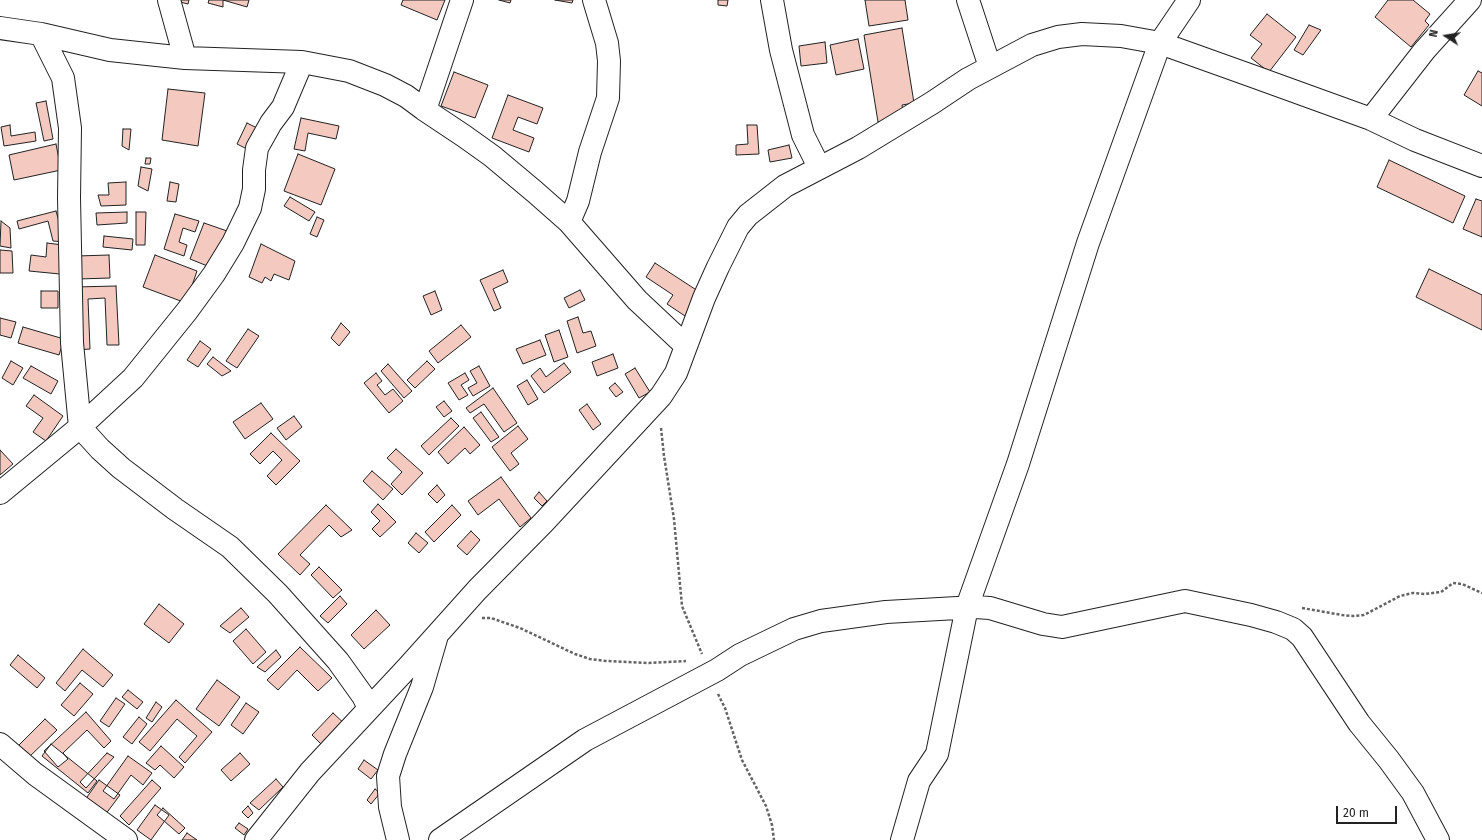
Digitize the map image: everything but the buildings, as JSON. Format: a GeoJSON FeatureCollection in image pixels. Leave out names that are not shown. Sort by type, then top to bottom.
{"type":"FeatureCollection","features":[{"type":"Feature","properties":{"kind":"street"},"geometry":{"type":"LineString","coordinates":[[169,0],[185,58]]}},
{"type":"Feature","properties":{"kind":"street"},"geometry":{"type":"LineString","coordinates":[[425,110],[462,0]]}},
{"type":"Feature","properties":{"kind":"street"},"geometry":{"type":"LineString","coordinates":[[569,222],[578,201],[590,152],[608,98],[609,61],[607,43],[594,0]]}},
{"type":"Feature","properties":{"kind":"street"},"geometry":{"type":"LineString","coordinates":[[772,0],[781,50],[803,135],[819,167]]}},
{"type":"Feature","properties":{"kind":"street"},"geometry":{"type":"LineString","coordinates":[[968,0],[990,67]]}},
{"type":"Feature","properties":{"kind":"street"},"geometry":{"type":"LineString","coordinates":[[902,840],[919,781],[937,754],[967,607],[1018,464],[1088,243],[1160,43],[1189,0]]}},
{"type":"Feature","properties":{"kind":"street"},"geometry":{"type":"LineString","coordinates":[[1371,119],[1424,52],[1470,0]]}},
{"type":"Feature","properties":{"kind":"street"},"geometry":{"type":"LineString","coordinates":[[0,28],[41,34],[110,50],[185,58],[302,62],[336,68],[366,77],[406,96],[492,156],[535,192],[569,222],[637,300],[686,346]]}},
{"type":"Feature","properties":{"kind":"street"},"geometry":{"type":"LineString","coordinates":[[41,34],[63,78],[70,128],[69,198],[72,343],[80,427],[100,449],[121,468],[175,509],[230,547],[278,594],[338,661],[363,696],[369,708]]}},
{"type":"Feature","properties":{"kind":"street"},"geometry":{"type":"LineString","coordinates":[[256,840],[310,772],[477,590],[582,482],[661,396],[676,373],[704,298],[738,227],[748,215],[785,186],[858,148],[932,103],[968,79],[1032,45],[1058,37],[1082,34],[1121,36],[1160,43],[1371,119],[1415,140],[1482,166]]}},
{"type":"Feature","properties":{"kind":"street"},"geometry":{"type":"LineString","coordinates":[[0,493],[80,427],[133,378],[187,311],[214,274],[233,244],[246,217],[252,199],[257,148],[271,123],[283,107],[302,62]]}},
{"type":"Feature","properties":{"kind":"street"},"geometry":{"type":"LineString","coordinates":[[440,840],[585,740],[707,666],[740,655],[794,629],[821,621],[886,612],[967,607],[990,608],[1043,624],[1062,628],[1141,611],[1174,602],[1185,601],[1245,613],[1276,622],[1293,629],[1302,637],[1359,722],[1413,793],[1438,840]]}},
{"type":"Feature","properties":{"kind":"street"},"geometry":{"type":"LineString","coordinates":[[398,840],[390,807],[388,776],[395,754],[422,688],[437,634]]}},
{"type":"Feature","properties":{"kind":"street"},"geometry":{"type":"LineString","coordinates":[[0,744],[41,778],[126,840]]}},
{"type":"Feature","properties":{"kind":"path"},"geometry":{"type":"LineString","coordinates":[[661,396],[661,426],[674,519],[682,606],[725,708],[742,760],[766,806],[772,825],[774,840]]}},
{"type":"Feature","properties":{"kind":"path"},"geometry":{"type":"LineString","coordinates":[[1276,622],[1285,610],[1292,607],[1353,616],[1364,614],[1400,596],[1413,593],[1435,594],[1441,592],[1453,583],[1462,584],[1482,593]]}},
{"type":"Feature","properties":{"kind":"path"},"geometry":{"type":"LineString","coordinates":[[479,619],[484,617],[492,618],[590,659],[707,666]]}}]}
